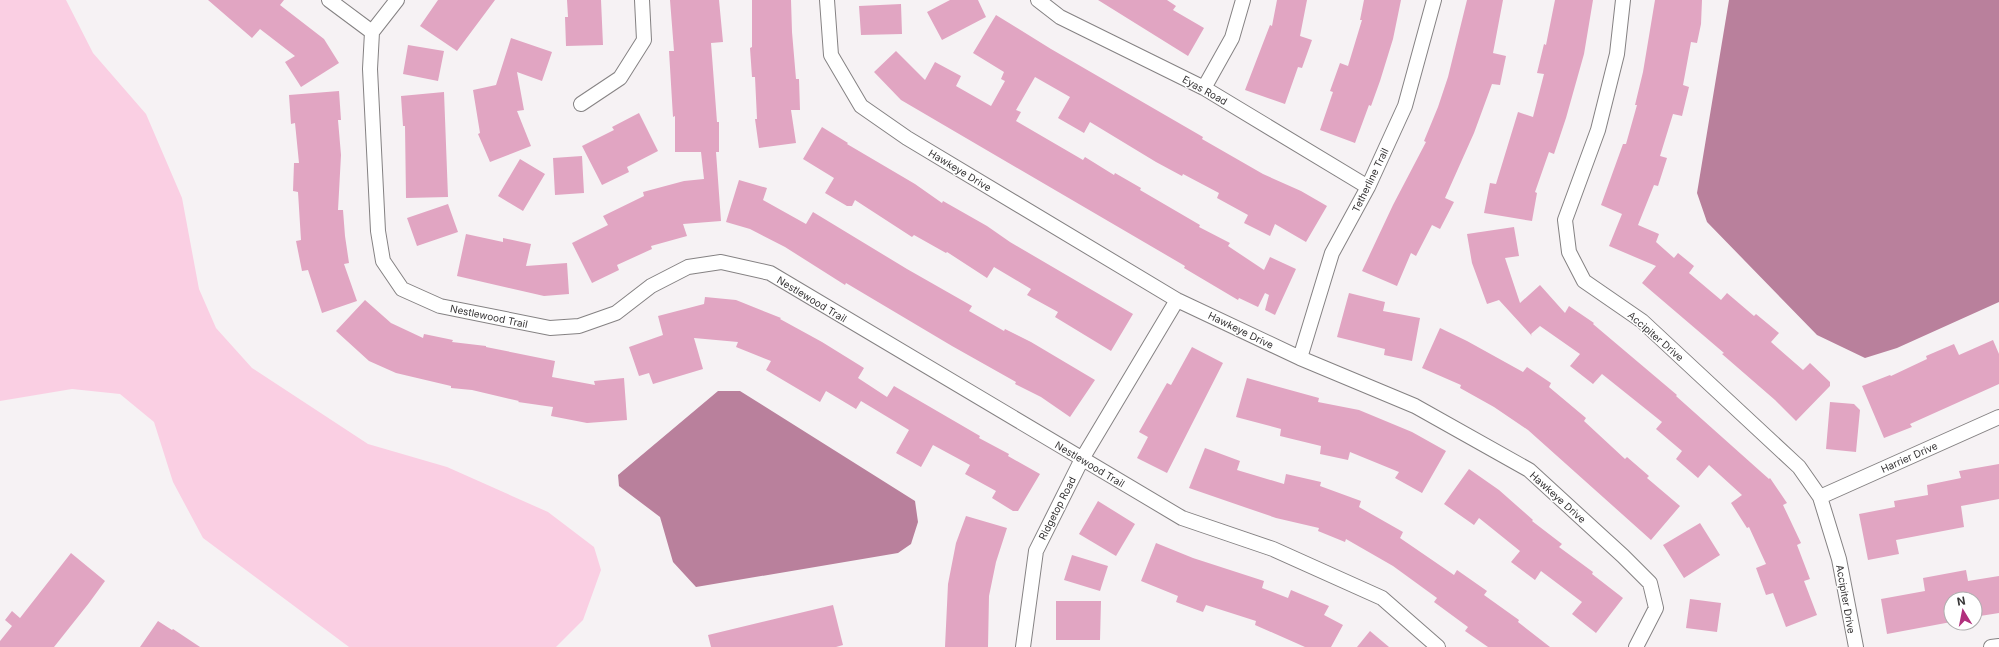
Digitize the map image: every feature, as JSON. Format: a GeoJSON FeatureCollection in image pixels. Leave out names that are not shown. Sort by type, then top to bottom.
{"type":"FeatureCollection","features":[{"type":"Feature","properties":{"kind":"street"},"geometry":{"type":"LineString","coordinates":[[328,0],[372,32],[397,0]]}},
{"type":"Feature","properties":{"kind":"street"},"geometry":{"type":"LineString","coordinates":[[581,104],[620,78],[644,40],[642,0]]}},
{"type":"Feature","properties":{"kind":"street","name":"Hawkeye Drive"},"geometry":{"type":"LineString","coordinates":[[827,0],[831,55],[860,106],[907,138],[1177,300],[1300,358],[1415,406],[1529,470],[1623,556],[1650,583],[1656,608],[1636,647]]}},
{"type":"Feature","properties":{"kind":"street","name":"Eyas Road"},"geometry":{"type":"LineString","coordinates":[[1038,0],[1060,17],[1204,88],[1368,187]]}},
{"type":"Feature","properties":{"kind":"street"},"geometry":{"type":"LineString","coordinates":[[1204,88],[1232,38],[1243,0]]}},
{"type":"Feature","properties":{"kind":"street","name":"Tetherline Trail"},"geometry":{"type":"LineString","coordinates":[[1300,358],[1332,253],[1368,187],[1405,106],[1434,0]]}},
{"type":"Feature","properties":{"kind":"street","name":"Accipiter Drive"},"geometry":{"type":"LineString","coordinates":[[1623,0],[1617,54],[1598,130],[1565,220],[1569,252],[1584,281],[1648,326],[1800,467],[1820,497],[1839,559],[1856,647]]}},
{"type":"Feature","properties":{"kind":"street","name":"Nestlewood Trail"},"geometry":{"type":"LineString","coordinates":[[372,32],[370,69],[378,231],[383,261],[402,289],[440,306],[550,328],[578,326],[616,313],[651,286],[688,267],[721,262],[770,273],[1182,518],[1273,549],[1382,598],[1438,647]]}},
{"type":"Feature","properties":{"kind":"street","name":"Ridgetop Road"},"geometry":{"type":"LineString","coordinates":[[1023,647],[1036,551],[1082,459],[1177,300]]}},
{"type":"Feature","properties":{"kind":"street","name":"Harrier Drive"},"geometry":{"type":"LineString","coordinates":[[1820,497],[1999,417]]}},
{"type":"Feature","properties":{"kind":"street"},"geometry":{"type":"LineString","coordinates":[[1991,647],[1999,646]]}},
{"type":"Feature","properties":{"kind":"shaded area"},"geometry":{"type":"Polygon","coordinates":[[[0,0],[66,0],[93,53],[146,114],[182,198],[199,289],[216,328],[252,368],[368,444],[447,467],[548,512],[594,547],[601,570],[583,620],[556,647],[349,647],[203,538],[173,482],[154,422],[120,394],[72,389],[0,401],[0,0]]]}},
{"type":"Feature","properties":{"kind":"shaded area"},"geometry":{"type":"Polygon","coordinates":[[[1729,0],[1999,0],[1999,302],[1897,348],[1865,358],[1817,335],[1707,222],[1697,193],[1729,0]]]}},
{"type":"Feature","properties":{"kind":"shaded area"},"geometry":{"type":"Polygon","coordinates":[[[718,391],[740,391],[915,501],[918,522],[911,544],[898,553],[696,587],[673,562],[660,517],[619,486],[618,475],[718,391]]]}},
{"type":"Feature","properties":{"kind":"building"},"geometry":{"type":"Polygon","coordinates":[[[208,0],[284,0],[280,5],[324,39],[339,63],[301,87],[285,62],[295,56],[260,29],[252,38],[208,0]]]}},
{"type":"Feature","properties":{"kind":"building"},"geometry":{"type":"Polygon","coordinates":[[[438,0],[495,0],[457,51],[420,26],[438,0]]]}},
{"type":"Feature","properties":{"kind":"building"},"geometry":{"type":"Polygon","coordinates":[[[567,0],[601,0],[603,45],[566,46],[565,17],[568,17],[567,0]]]}},
{"type":"Feature","properties":{"kind":"building"},"geometry":{"type":"Polygon","coordinates":[[[670,0],[719,0],[723,42],[711,43],[717,122],[719,122],[719,152],[716,152],[721,221],[683,224],[687,236],[651,246],[652,249],[617,265],[619,270],[592,283],[572,243],[608,225],[603,216],[644,196],[643,192],[684,181],[704,179],[701,152],[675,152],[675,116],[673,117],[669,51],[674,51],[670,0]]]}},
{"type":"Feature","properties":{"kind":"building"},"geometry":{"type":"Polygon","coordinates":[[[752,0],[791,0],[796,79],[799,79],[800,110],[791,110],[796,143],[759,148],[755,119],[757,119],[755,77],[752,77],[750,48],[752,47],[752,0]]]}},
{"type":"Feature","properties":{"kind":"building"},"geometry":{"type":"Polygon","coordinates":[[[950,0],[978,0],[986,17],[942,40],[927,12],[950,0]]]}},
{"type":"Feature","properties":{"kind":"building"},"geometry":{"type":"Polygon","coordinates":[[[1098,0],[1167,0],[1176,6],[1173,10],[1204,28],[1188,56],[1098,0]]]}},
{"type":"Feature","properties":{"kind":"building"},"geometry":{"type":"Polygon","coordinates":[[[1277,0],[1307,0],[1300,36],[1312,40],[1302,68],[1298,67],[1285,104],[1245,90],[1270,25],[1272,26],[1277,0]]]}},
{"type":"Feature","properties":{"kind":"building"},"geometry":{"type":"Polygon","coordinates":[[[1364,0],[1401,0],[1393,39],[1380,81],[1371,106],[1369,105],[1355,143],[1320,130],[1333,92],[1330,91],[1340,63],[1348,66],[1362,20],[1360,20],[1364,0]]]}},
{"type":"Feature","properties":{"kind":"building"},"geometry":{"type":"Polygon","coordinates":[[[1467,0],[1503,0],[1493,53],[1506,56],[1500,85],[1492,84],[1474,133],[1445,198],[1454,202],[1440,229],[1432,225],[1416,256],[1411,253],[1397,286],[1362,271],[1393,205],[1426,142],[1424,141],[1448,77],[1467,0]]]}},
{"type":"Feature","properties":{"kind":"building"},"geometry":{"type":"Polygon","coordinates":[[[1555,0],[1593,0],[1584,54],[1554,154],[1549,152],[1535,192],[1537,193],[1532,221],[1484,213],[1490,183],[1496,184],[1518,112],[1533,117],[1544,74],[1537,73],[1544,44],[1546,45],[1555,0]]]}},
{"type":"Feature","properties":{"kind":"building"},"geometry":{"type":"Polygon","coordinates":[[[1655,0],[1702,0],[1701,24],[1697,43],[1691,42],[1683,85],[1689,87],[1682,116],[1673,114],[1660,156],[1667,158],[1658,186],[1654,185],[1638,225],[1659,234],[1656,242],[1674,258],[1678,253],[1694,266],[1689,273],[1721,300],[1727,293],[1754,316],[1756,314],[1779,333],[1771,342],[1803,370],[1810,363],[1830,382],[1830,386],[1796,421],[1775,400],[1722,354],[1724,353],[1642,283],[1656,266],[1609,246],[1622,214],[1601,205],[1623,144],[1626,144],[1637,105],[1635,105],[1643,72],[1655,0]]]}},
{"type":"Feature","properties":{"kind":"building"},"geometry":{"type":"Polygon","coordinates":[[[901,4],[902,34],[861,35],[859,6],[901,4]]]}},
{"type":"Feature","properties":{"kind":"building"},"geometry":{"type":"Polygon","coordinates":[[[996,15],[1051,49],[1203,137],[1202,139],[1263,174],[1301,191],[1327,206],[1306,242],[1275,224],[1270,236],[1244,223],[1248,215],[1217,198],[1219,193],[1156,162],[1090,122],[1084,133],[1058,118],[1070,97],[1035,77],[1016,110],[1021,112],[1016,121],[1083,160],[1085,157],[1114,175],[1115,173],[1141,188],[1140,190],[1200,225],[1199,227],[1230,243],[1228,246],[1264,270],[1270,257],[1296,269],[1275,315],[1265,310],[1269,295],[1265,293],[1258,307],[1239,298],[1238,300],[1184,268],[1185,266],[901,100],[874,72],[896,51],[925,80],[935,62],[961,76],[956,86],[991,106],[1005,81],[1001,79],[1004,72],[973,53],[996,15]]]}},
{"type":"Feature","properties":{"kind":"building"},"geometry":{"type":"Polygon","coordinates":[[[511,38],[552,52],[542,81],[517,72],[524,110],[517,111],[531,146],[490,162],[478,134],[480,133],[473,90],[496,85],[511,38]]]}},
{"type":"Feature","properties":{"kind":"building"},"geometry":{"type":"Polygon","coordinates":[[[408,45],[444,51],[438,81],[403,74],[408,45]]]}},
{"type":"Feature","properties":{"kind":"building"},"geometry":{"type":"Polygon","coordinates":[[[339,91],[341,120],[338,120],[341,155],[338,210],[343,210],[349,263],[344,264],[357,301],[322,313],[308,270],[302,271],[296,241],[301,240],[298,192],[293,191],[294,163],[299,163],[295,123],[291,124],[289,95],[339,91]]]}},
{"type":"Feature","properties":{"kind":"building"},"geometry":{"type":"Polygon","coordinates":[[[444,92],[448,197],[406,198],[405,126],[403,126],[401,96],[444,92]]]}},
{"type":"Feature","properties":{"kind":"building"},"geometry":{"type":"Polygon","coordinates":[[[639,113],[658,151],[627,167],[629,172],[602,185],[582,146],[614,130],[612,127],[639,113]]]}},
{"type":"Feature","properties":{"kind":"building"},"geometry":{"type":"Polygon","coordinates":[[[822,127],[848,143],[847,144],[915,184],[942,203],[943,201],[987,226],[1010,242],[1133,314],[1111,351],[1055,317],[1058,312],[1027,295],[1031,289],[994,267],[987,278],[947,252],[946,253],[914,235],[912,237],[855,200],[852,206],[847,206],[825,193],[834,178],[803,159],[822,127]]]}},
{"type":"Feature","properties":{"kind":"building"},"geometry":{"type":"Polygon","coordinates":[[[582,156],[584,193],[555,195],[553,158],[582,156]]]}},
{"type":"Feature","properties":{"kind":"building"},"geometry":{"type":"Polygon","coordinates":[[[520,159],[545,174],[523,211],[498,196],[520,159]]]}},
{"type":"Feature","properties":{"kind":"building"},"geometry":{"type":"Polygon","coordinates":[[[739,180],[767,188],[763,200],[806,224],[813,212],[907,269],[972,306],[969,311],[1004,331],[1005,329],[1031,342],[1095,380],[1070,417],[1041,397],[1015,384],[1016,382],[846,283],[845,285],[785,247],[750,229],[726,222],[739,180]]]}},
{"type":"Feature","properties":{"kind":"building"},"geometry":{"type":"Polygon","coordinates":[[[448,204],[458,232],[417,246],[407,218],[448,204]]]}},
{"type":"Feature","properties":{"kind":"building"},"geometry":{"type":"Polygon","coordinates":[[[1514,227],[1519,256],[1505,258],[1520,303],[1540,285],[1565,313],[1569,306],[1594,323],[1593,324],[1677,395],[1676,396],[1769,479],[1770,478],[1787,503],[1783,505],[1801,543],[1797,545],[1810,579],[1804,581],[1817,615],[1786,627],[1773,593],[1766,595],[1756,568],[1766,564],[1749,527],[1747,528],[1731,503],[1742,495],[1709,465],[1698,478],[1676,459],[1682,451],[1656,429],[1662,422],[1602,374],[1593,384],[1570,366],[1580,354],[1540,326],[1531,334],[1532,336],[1499,300],[1487,304],[1472,263],[1467,234],[1514,227]]]}},
{"type":"Feature","properties":{"kind":"building"},"geometry":{"type":"Polygon","coordinates":[[[466,234],[503,242],[503,238],[531,244],[526,266],[567,263],[569,294],[544,296],[457,276],[466,234]]]}},
{"type":"Feature","properties":{"kind":"building"},"geometry":{"type":"Polygon","coordinates":[[[1349,293],[1385,302],[1383,311],[1420,318],[1412,361],[1384,355],[1385,349],[1337,337],[1349,293]]]}},
{"type":"Feature","properties":{"kind":"building"},"geometry":{"type":"Polygon","coordinates":[[[705,297],[736,300],[781,318],[780,319],[822,342],[864,368],[858,378],[887,397],[894,386],[980,436],[979,438],[1009,454],[1008,456],[1040,474],[1018,511],[1013,511],[992,498],[996,491],[965,474],[970,465],[933,445],[921,467],[896,453],[909,430],[861,401],[856,409],[826,391],[820,402],[766,370],[771,361],[736,347],[738,342],[694,338],[703,369],[653,384],[649,373],[639,376],[629,347],[663,335],[658,316],[704,304],[705,297]]]}},
{"type":"Feature","properties":{"kind":"building"},"geometry":{"type":"Polygon","coordinates":[[[365,300],[391,323],[423,338],[424,334],[453,340],[452,342],[486,346],[555,361],[552,377],[595,385],[594,381],[624,378],[627,420],[587,423],[551,416],[553,407],[518,402],[519,401],[472,390],[451,388],[451,386],[396,373],[369,361],[336,331],[365,300]]]}},
{"type":"Feature","properties":{"kind":"building"},"geometry":{"type":"Polygon","coordinates":[[[1440,328],[1523,372],[1527,367],[1551,383],[1549,387],[1586,418],[1584,421],[1625,459],[1627,457],[1649,476],[1647,478],[1680,506],[1651,540],[1528,430],[1494,407],[1460,388],[1461,385],[1422,368],[1440,328]]]}},
{"type":"Feature","properties":{"kind":"building"},"geometry":{"type":"Polygon","coordinates":[[[1993,340],[1999,354],[1999,384],[1910,424],[1912,427],[1884,438],[1862,386],[1890,375],[1891,376],[1927,359],[1926,356],[1954,344],[1959,355],[1993,340]]]}},
{"type":"Feature","properties":{"kind":"building"},"geometry":{"type":"Polygon","coordinates":[[[1192,347],[1223,363],[1167,473],[1137,458],[1148,437],[1139,432],[1167,383],[1171,385],[1192,347]]]}},
{"type":"Feature","properties":{"kind":"building"},"geometry":{"type":"Polygon","coordinates":[[[1247,378],[1319,398],[1318,402],[1359,410],[1412,432],[1446,451],[1422,493],[1395,478],[1399,472],[1350,452],[1348,460],[1320,454],[1321,446],[1280,436],[1281,429],[1236,417],[1247,378]]]}},
{"type":"Feature","properties":{"kind":"building"},"geometry":{"type":"Polygon","coordinates":[[[1830,402],[1854,404],[1860,410],[1856,452],[1826,449],[1830,402]]]}},
{"type":"Feature","properties":{"kind":"building"},"geometry":{"type":"Polygon","coordinates":[[[1205,448],[1240,461],[1237,470],[1284,484],[1286,474],[1321,482],[1320,486],[1361,501],[1359,507],[1403,532],[1400,538],[1454,575],[1457,570],[1487,591],[1484,595],[1519,620],[1518,622],[1550,647],[1488,647],[1465,631],[1468,627],[1434,602],[1437,598],[1393,566],[1346,539],[1345,542],[1318,531],[1319,528],[1276,518],[1189,488],[1205,448]]]}},
{"type":"Feature","properties":{"kind":"building"},"geometry":{"type":"Polygon","coordinates":[[[1999,464],[1999,499],[1961,506],[1964,527],[1896,540],[1899,554],[1868,560],[1859,514],[1895,507],[1894,501],[1928,495],[1927,485],[1961,478],[1959,471],[1999,464]]]}},
{"type":"Feature","properties":{"kind":"building"},"geometry":{"type":"Polygon","coordinates":[[[1469,469],[1499,490],[1533,520],[1532,521],[1562,544],[1559,547],[1593,572],[1592,574],[1623,598],[1596,633],[1572,614],[1582,602],[1541,571],[1535,580],[1511,562],[1520,551],[1479,518],[1474,525],[1444,504],[1469,469]]]}},
{"type":"Feature","properties":{"kind":"building"},"geometry":{"type":"Polygon","coordinates":[[[1098,501],[1135,524],[1116,556],[1079,534],[1098,501]]]}},
{"type":"Feature","properties":{"kind":"building"},"geometry":{"type":"Polygon","coordinates":[[[966,516],[1007,528],[996,562],[989,596],[988,647],[945,647],[948,584],[956,543],[966,516]]]}},
{"type":"Feature","properties":{"kind":"building"},"geometry":{"type":"Polygon","coordinates":[[[1700,523],[1720,555],[1684,578],[1663,545],[1700,523]]]}},
{"type":"Feature","properties":{"kind":"building"},"geometry":{"type":"Polygon","coordinates":[[[1156,543],[1193,558],[1264,581],[1262,588],[1288,598],[1291,590],[1329,606],[1324,615],[1343,625],[1331,647],[1305,647],[1255,625],[1256,621],[1206,605],[1203,612],[1176,602],[1178,596],[1141,581],[1156,543]]]}},
{"type":"Feature","properties":{"kind":"building"},"geometry":{"type":"Polygon","coordinates":[[[71,553],[105,581],[89,603],[54,647],[0,647],[0,641],[12,626],[5,620],[12,611],[20,618],[71,553]]]}},
{"type":"Feature","properties":{"kind":"building"},"geometry":{"type":"Polygon","coordinates":[[[1072,555],[1108,566],[1100,591],[1064,580],[1072,555]]]}},
{"type":"Feature","properties":{"kind":"building"},"geometry":{"type":"Polygon","coordinates":[[[1966,570],[1968,581],[1999,576],[1999,613],[1983,616],[1983,591],[1943,591],[1943,624],[1887,634],[1881,599],[1925,591],[1923,578],[1966,570]]]}},
{"type":"Feature","properties":{"kind":"building"},"geometry":{"type":"Polygon","coordinates":[[[1690,599],[1721,603],[1717,632],[1686,628],[1690,599]]]}},
{"type":"Feature","properties":{"kind":"building"},"geometry":{"type":"Polygon","coordinates":[[[1056,601],[1101,601],[1100,640],[1056,640],[1056,601]]]}},
{"type":"Feature","properties":{"kind":"building"},"geometry":{"type":"Polygon","coordinates":[[[833,605],[843,645],[836,647],[711,647],[708,635],[833,605]]]}},
{"type":"Feature","properties":{"kind":"building"},"geometry":{"type":"Polygon","coordinates":[[[158,621],[172,630],[173,629],[200,647],[140,647],[158,621]]]}},
{"type":"Feature","properties":{"kind":"building"},"geometry":{"type":"Polygon","coordinates":[[[1370,631],[1389,647],[1357,647],[1370,631]]]}}]}
